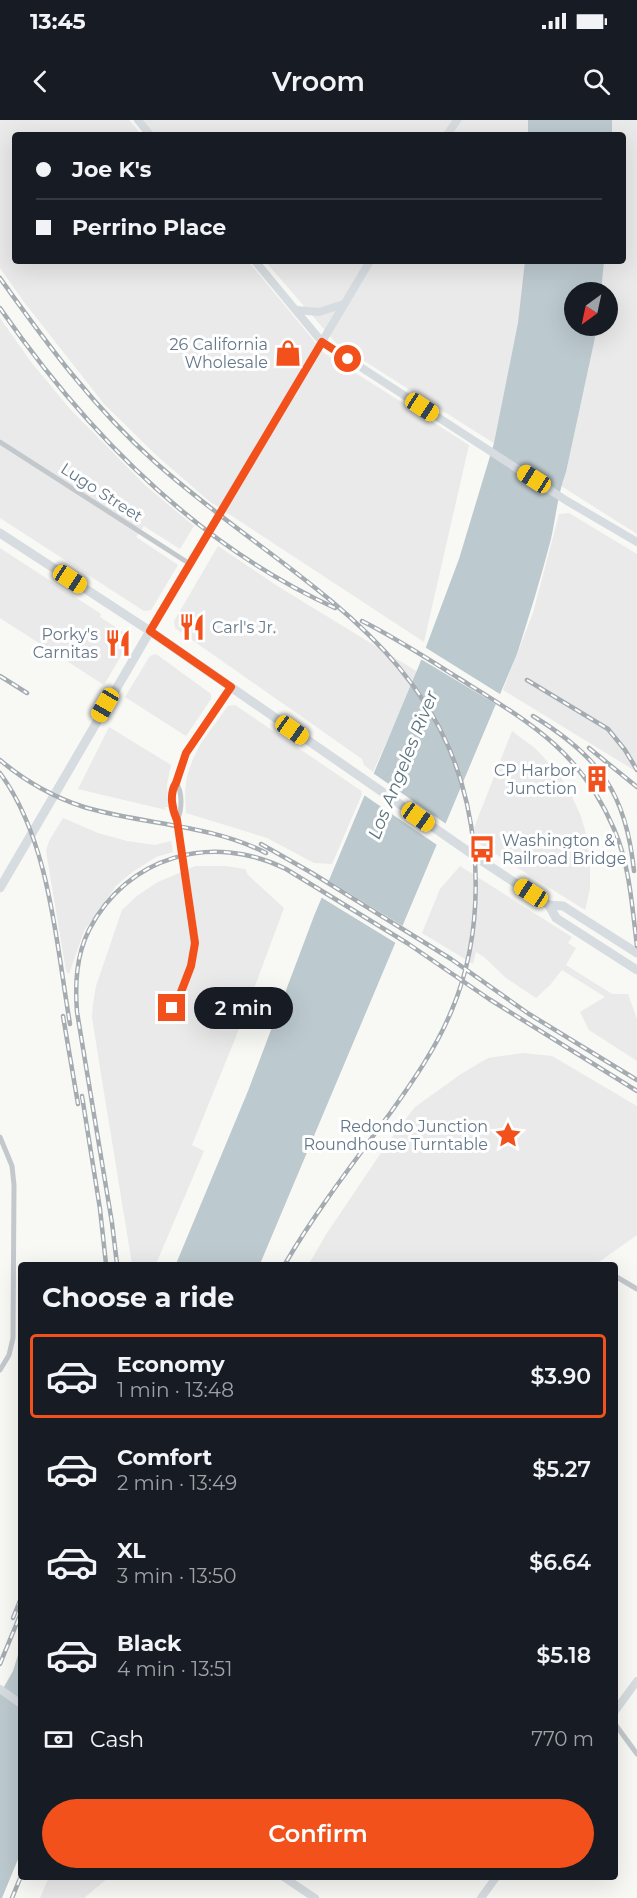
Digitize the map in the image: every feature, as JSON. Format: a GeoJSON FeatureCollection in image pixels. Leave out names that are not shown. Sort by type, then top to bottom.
{"type":"FeatureCollection","features":[{"type":"Feature","properties":{"kind":"main road"},"geometry":{"type":"LineString","coordinates":[[138,120],[148,132]]}},
{"type":"Feature","properties":{"kind":"main road"},"geometry":{"type":"LineString","coordinates":[[258,264],[322,342],[567,501],[637,542]]}},
{"type":"Feature","properties":{"kind":"main road"},"geometry":{"type":"LineString","coordinates":[[0,888],[368,264]]}},
{"type":"Feature","properties":{"kind":"main road"},"geometry":{"type":"LineString","coordinates":[[296,310],[319,312],[344,304]]}},
{"type":"Feature","properties":{"kind":"main road"},"geometry":{"type":"LineString","coordinates":[[0,533],[150,631],[456,844],[549,905],[556,918],[637,970]]}},
{"type":"Feature","properties":{"kind":"main road"},"geometry":{"type":"LineString","coordinates":[[549,905],[563,906],[637,953]]}},
{"type":"Feature","properties":{"kind":"main road"},"geometry":{"type":"LineString","coordinates":[[618,1707],[637,1681]]}},
{"type":"Feature","properties":{"kind":"main road"},"geometry":{"type":"LineString","coordinates":[[0,1689],[18,1702]]}},
{"type":"Feature","properties":{"kind":"main road"},"geometry":{"type":"LineString","coordinates":[[288,1880],[315,1898]]}},
{"type":"Feature","properties":{"kind":"main road"},"geometry":{"type":"LineString","coordinates":[[481,1898],[493,1880]]}},
{"type":"Feature","properties":{"kind":"street","name":"Lugo Street"},"geometry":{"type":"LineString","coordinates":[[0,442],[190,564]]}},
{"type":"Feature","properties":{"kind":"street"},"geometry":{"type":"LineString","coordinates":[[161,1019],[175,1005],[191,966],[194,949],[177,820],[181,813],[180,787],[176,783],[186,753],[231,687]]}},
{"type":"Feature","properties":{"kind":"street"},"geometry":{"type":"LineString","coordinates":[[0,1137],[12,1166],[14,1185],[13,1338],[9,1355],[0,1370]]}},
{"type":"Feature","properties":{"kind":"street"},"geometry":{"type":"LineString","coordinates":[[618,1278],[637,1290]]}},
{"type":"Feature","properties":{"kind":"street"},"geometry":{"type":"LineString","coordinates":[[618,1728],[637,1754]]}},
{"type":"Feature","properties":{"kind":"shaded area"},"geometry":{"type":"Polygon","coordinates":[[[0,120],[129,120],[139,132],[12,132],[12,264],[250,264],[324,353],[469,445],[424,642],[209,501],[155,454],[104,404],[0,268],[0,120]]]}},
{"type":"Feature","properties":{"kind":"shaded area"},"geometry":{"type":"Polygon","coordinates":[[[141,120],[637,120],[637,534],[336,343],[268,264],[626,264],[626,132],[152,132],[141,120]]]}},
{"type":"Feature","properties":{"kind":"shaded area"},"geometry":{"type":"Polygon","coordinates":[[[0,318],[31,362],[70,409],[146,486],[194,526],[180,549],[144,526],[136,537],[178,565],[151,610],[144,611],[0,518],[0,318]]]}},
{"type":"Feature","properties":{"kind":"shaded area"},"geometry":{"type":"Polygon","coordinates":[[[569,513],[637,554],[637,772],[503,690],[533,613],[559,514],[569,513]]]}},
{"type":"Feature","properties":{"kind":"shaded area"},"geometry":{"type":"Polygon","coordinates":[[[218,546],[279,587],[418,672],[373,772],[364,765],[362,759],[175,628],[174,621],[218,546]]]}},
{"type":"Feature","properties":{"kind":"shaded area"},"geometry":{"type":"Polygon","coordinates":[[[0,548],[101,614],[100,617],[126,634],[128,643],[104,685],[0,618],[0,548]]]}},
{"type":"Feature","properties":{"kind":"shaded area"},"geometry":{"type":"Polygon","coordinates":[[[156,654],[211,694],[211,699],[186,736],[125,697],[150,656],[156,654]]]}},
{"type":"Feature","properties":{"kind":"shaded area"},"geometry":{"type":"Polygon","coordinates":[[[235,705],[363,792],[332,864],[314,863],[267,838],[186,813],[187,776],[193,759],[201,743],[228,706],[235,705]]]}},
{"type":"Feature","properties":{"kind":"shaded area"},"geometry":{"type":"Polygon","coordinates":[[[109,727],[171,765],[167,784],[168,807],[165,807],[166,810],[78,789],[109,727]]]}},
{"type":"Feature","properties":{"kind":"shaded area"},"geometry":{"type":"Polygon","coordinates":[[[512,731],[536,749],[557,772],[569,790],[580,814],[590,860],[590,889],[585,910],[470,838],[512,731]]]}},
{"type":"Feature","properties":{"kind":"shaded area"},"geometry":{"type":"Polygon","coordinates":[[[63,818],[98,833],[127,841],[155,845],[171,841],[173,852],[156,857],[116,886],[84,931],[69,974],[66,971],[46,851],[49,841],[63,818]]]}},
{"type":"Feature","properties":{"kind":"shaded area"},"geometry":{"type":"Polygon","coordinates":[[[195,866],[245,869],[248,875],[284,908],[192,1145],[204,1151],[157,1262],[132,1262],[92,1017],[96,986],[122,910],[138,895],[158,882],[195,866]]]}},
{"type":"Feature","properties":{"kind":"shaded area"},"geometry":{"type":"Polygon","coordinates":[[[460,866],[572,937],[568,943],[576,948],[566,965],[612,994],[628,994],[637,1019],[637,1061],[589,1030],[580,1012],[605,997],[562,970],[536,998],[506,978],[476,952],[473,964],[422,933],[440,889],[460,866]]]}},
{"type":"Feature","properties":{"kind":"shaded area"},"geometry":{"type":"Polygon","coordinates":[[[523,1053],[552,1056],[637,1106],[637,1235],[599,1262],[310,1262],[387,1144],[415,1107],[488,1058],[523,1053]]]}},
{"type":"Feature","properties":{"kind":"shaded area"},"geometry":{"type":"Polygon","coordinates":[[[47,1880],[105,1880],[84,1898],[40,1898],[47,1880]]]}},
{"type":"Feature","properties":{"kind":"water"},"geometry":{"type":"Polygon","coordinates":[[[528,120],[612,120],[612,132],[528,132],[528,120]]]}},
{"type":"Feature","properties":{"kind":"water","name":"Los Angeles River"},"geometry":{"type":"Polygon","coordinates":[[[525,264],[604,264],[602,282],[564,282],[564,336],[595,336],[551,539],[517,654],[261,1262],[177,1262],[248,1091],[314,916],[420,663],[459,559],[494,443],[518,323],[525,264]]]}},
{"type":"Feature","properties":{"kind":"water"},"geometry":{"type":"Polygon","coordinates":[[[18,1655],[18,1859],[2,1898],[0,1898],[0,1694],[13,1671],[18,1655]]]}},
{"type":"Feature","properties":{"kind":"pier"},"geometry":{"type":"Polygon","coordinates":[[[423,646],[503,696],[499,706],[419,658],[423,646]]]}},
{"type":"Feature","properties":{"kind":"pier"},"geometry":{"type":"Polygon","coordinates":[[[370,771],[449,826],[440,847],[361,793],[370,771]]]}},
{"type":"Feature","properties":{"kind":"pier"},"geometry":{"type":"Polygon","coordinates":[[[326,879],[406,928],[399,945],[319,896],[326,879]]]}},
{"type":"Feature","properties":{"kind":"railway"},"geometry":{"type":"LineString","coordinates":[[0,278],[72,375],[133,441],[206,505],[310,583],[357,624],[400,668],[435,719],[460,778],[474,848],[476,890],[473,932],[459,993],[424,1064],[322,1206],[286,1262]]}},
{"type":"Feature","properties":{"kind":"railway"},"geometry":{"type":"LineString","coordinates":[[0,308],[69,398],[107,441],[147,480],[190,518],[236,552],[284,582],[335,608]]}},
{"type":"Feature","properties":{"kind":"railway"},"geometry":{"type":"LineString","coordinates":[[362,621],[412,649],[509,710],[551,741],[586,779],[601,802],[624,857],[637,946]]}},
{"type":"Feature","properties":{"kind":"railway"},"geometry":{"type":"LineString","coordinates":[[0,676],[27,693]]}},
{"type":"Feature","properties":{"kind":"railway"},"geometry":{"type":"LineString","coordinates":[[527,680],[608,729],[637,770]]}},
{"type":"Feature","properties":{"kind":"railway"},"geometry":{"type":"LineString","coordinates":[[533,716],[576,747],[606,780],[624,820],[634,871]]}},
{"type":"Feature","properties":{"kind":"railway"},"geometry":{"type":"LineString","coordinates":[[589,748],[637,787]]}},
{"type":"Feature","properties":{"kind":"railway"},"geometry":{"type":"LineString","coordinates":[[0,760],[40,788],[84,807],[200,830],[245,843],[266,853]]}},
{"type":"Feature","properties":{"kind":"railway"},"geometry":{"type":"LineString","coordinates":[[0,773],[17,800],[40,861],[55,927],[70,1024]]}},
{"type":"Feature","properties":{"kind":"railway"},"geometry":{"type":"LineString","coordinates":[[261,844],[451,959],[529,1014],[637,1080]]}},
{"type":"Feature","properties":{"kind":"railway"},"geometry":{"type":"LineString","coordinates":[[117,1262],[77,1012],[77,970],[81,950],[89,930],[105,905],[125,884],[149,868],[174,858],[201,853],[229,853],[258,858],[286,869],[407,943],[489,999],[637,1091]]}},
{"type":"Feature","properties":{"kind":"railway"},"geometry":{"type":"LineString","coordinates":[[63,1016],[78,1104]]}},
{"type":"Feature","properties":{"kind":"railway"},"geometry":{"type":"LineString","coordinates":[[82,1096],[106,1262]]}},
{"type":"Feature","properties":{"kind":"railway"},"geometry":{"type":"LineString","coordinates":[[13,1618],[18,1606]]}},
{"type":"Feature","properties":{"kind":"railway"},"geometry":{"type":"LineString","coordinates":[[0,1664],[18,1620]]}},
{"type":"Feature","properties":{"kind":"railway"},"geometry":{"type":"LineString","coordinates":[[12,1898],[19,1880]]}},
{"type":"Feature","properties":{"kind":"place","name":"26 California Wholesale"},"geometry":{"type":"Point","coordinates":[288,353]}},
{"type":"Feature","properties":{"kind":"place","name":"Carl's Jr."},"geometry":{"type":"Point","coordinates":[192,627]}},
{"type":"Feature","properties":{"kind":"place","name":"Porky's Carnitas"},"geometry":{"type":"Point","coordinates":[118,643]}},
{"type":"Feature","properties":{"kind":"place","name":"CP Harbor Junction"},"geometry":{"type":"Point","coordinates":[597,779]}},
{"type":"Feature","properties":{"kind":"place","name":"Washington & Railroad Bridge"},"geometry":{"type":"Point","coordinates":[482,849]}},
{"type":"Feature","properties":{"kind":"place","name":"Redondo Junction Roundhouse Turntable"},"geometry":{"type":"Point","coordinates":[508,1135]}},
{"type":"Feature","properties":{"kind":"route"},"geometry":{"type":"LineString","coordinates":[[172,1008],[191,966],[195,943],[177,820],[173,808],[173,787],[186,753],[231,687],[150,631],[322,342],[348,359]]}}]}
